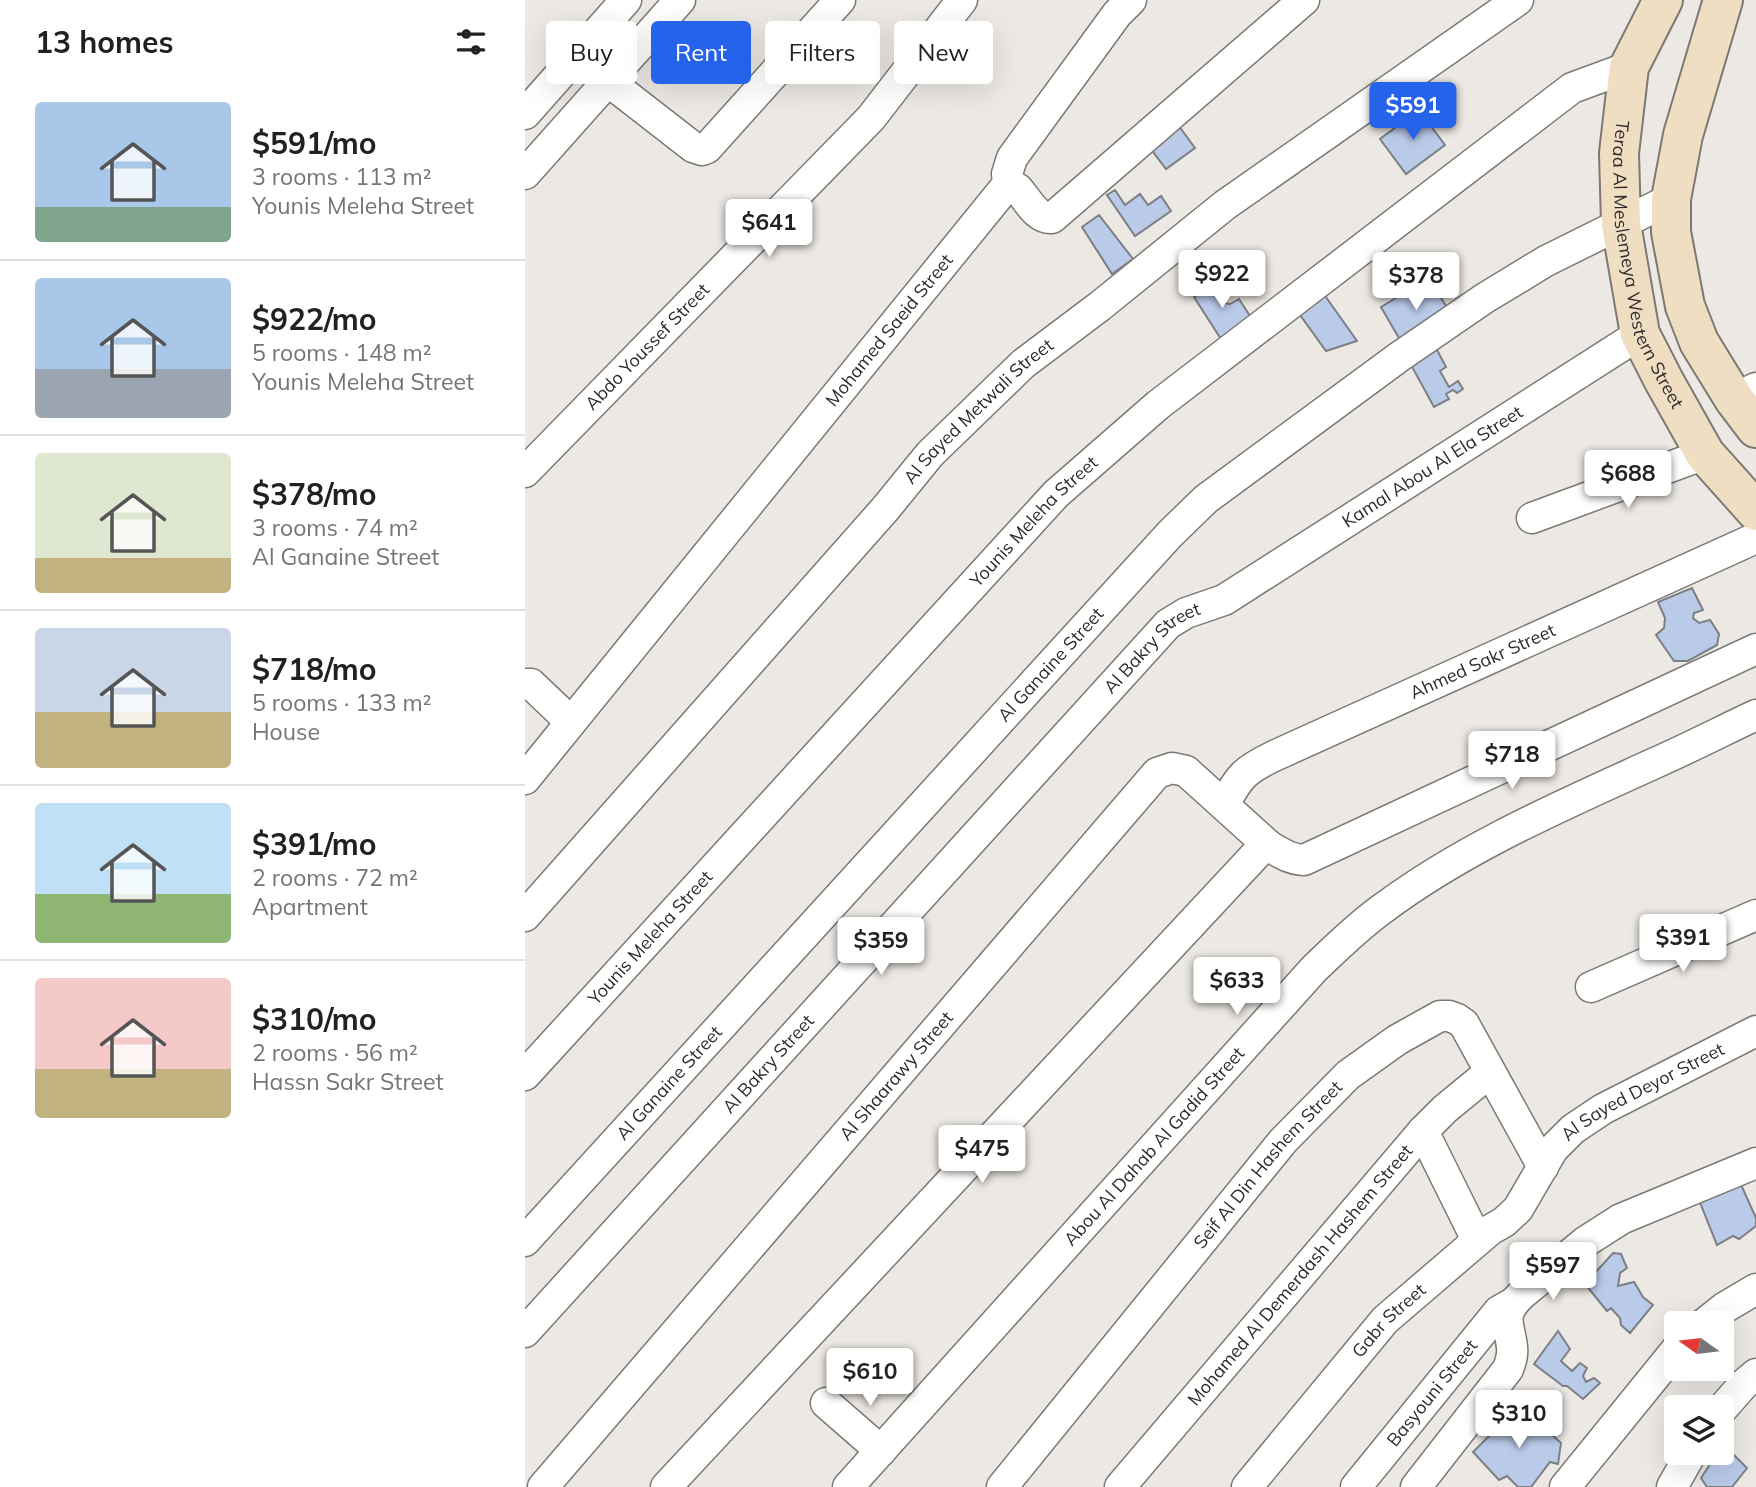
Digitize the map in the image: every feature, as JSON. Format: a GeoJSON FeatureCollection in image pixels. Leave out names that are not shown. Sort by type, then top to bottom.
{"type":"FeatureCollection","features":[{"type":"Feature","properties":{"kind":"street"},"geometry":{"type":"LineString","coordinates":[[525,114],[627,0]]}},
{"type":"Feature","properties":{"kind":"street"},"geometry":{"type":"LineString","coordinates":[[637,48],[680,0]]}},
{"type":"Feature","properties":{"kind":"street"},"geometry":{"type":"LineString","coordinates":[[612,84],[693,147],[702,150],[708,148],[840,0]]}},
{"type":"Feature","properties":{"kind":"street","name":"Abdo Youssef Street"},"geometry":{"type":"LineString","coordinates":[[525,472],[871,118],[962,0]]}},
{"type":"Feature","properties":{"kind":"street"},"geometry":{"type":"LineString","coordinates":[[1131,0],[1117,14],[1012,158],[1007,174],[1009,187],[1018,189],[1040,216],[1052,218],[1304,0]]}},
{"type":"Feature","properties":{"kind":"street","name":"Al Sayed Metwali Street"},"geometry":{"type":"LineString","coordinates":[[525,916],[886,508],[930,454],[1023,364],[1225,205],[1518,0]]}},
{"type":"Feature","properties":{"kind":"street","name":"Teraa Al Meslemeya Western Street"},"geometry":{"type":"LineString","coordinates":[[1663,0],[1629,67],[1619,153],[1621,224],[1640,334],[1705,454],[1748,488]]}},
{"type":"Feature","properties":{"kind":"street"},"geometry":{"type":"LineString","coordinates":[[1723,0],[1683,135],[1671,199],[1671,232],[1685,306],[1699,342],[1749,405]]}},
{"type":"Feature","properties":{"kind":"street","name":"Younis Meleha Street"},"geometry":{"type":"LineString","coordinates":[[525,1075],[1056,494],[1158,405],[1572,88],[1629,67]]}},
{"type":"Feature","properties":{"kind":"street"},"geometry":{"type":"LineString","coordinates":[[525,174],[605,84]]}},
{"type":"Feature","properties":{"kind":"street","name":"Mohamed Saeid Street"},"geometry":{"type":"LineString","coordinates":[[525,779],[1004,189],[1009,187]]}},
{"type":"Feature","properties":{"kind":"street","name":"Al Ganaine Street"},"geometry":{"type":"LineString","coordinates":[[525,1241],[1170,534],[1206,499],[1399,356],[1474,306],[1546,261],[1671,199]]}},
{"type":"Feature","properties":{"kind":"street","name":"Kamal Abou Al Ela Street"},"geometry":{"type":"LineString","coordinates":[[1224,600],[1640,334]]}},
{"type":"Feature","properties":{"kind":"street"},"geometry":{"type":"LineString","coordinates":[[1532,518],[1705,454]]}},
{"type":"Feature","properties":{"kind":"street","name":"Ahmed Sakr Street"},"geometry":{"type":"LineString","coordinates":[[1224,804],[1235,783],[1252,766],[1274,755],[1756,538]]}},
{"type":"Feature","properties":{"kind":"street","name":"Al Bakry Street"},"geometry":{"type":"LineString","coordinates":[[525,1332],[1168,624],[1186,613],[1224,600]]}},
{"type":"Feature","properties":{"kind":"street","name":"Al Shaarawy Street"},"geometry":{"type":"LineString","coordinates":[[543,1487],[1157,773],[1172,768],[1187,771],[1269,846],[1283,856],[1304,860],[1756,649]]}},
{"type":"Feature","properties":{"kind":"street"},"geometry":{"type":"LineString","coordinates":[[525,684],[531,684],[571,722]]}},
{"type":"Feature","properties":{"kind":"street","name":"Abou Al Dahab Al Gadid Street"},"geometry":{"type":"LineString","coordinates":[[848,1487],[1314,969],[1351,933],[1382,908],[1447,864],[1556,808],[1756,715]]}},
{"type":"Feature","properties":{"kind":"street"},"geometry":{"type":"LineString","coordinates":[[666,1487],[1261,849],[1269,846]]}},
{"type":"Feature","properties":{"kind":"street"},"geometry":{"type":"LineString","coordinates":[[1591,987],[1756,915]]}},
{"type":"Feature","properties":{"kind":"street","name":"Seif Al Din Hashem Street"},"geometry":{"type":"LineString","coordinates":[[1002,1487],[1283,1141],[1348,1075],[1397,1040],[1440,1016],[1457,1018],[1464,1024],[1543,1167]]}},
{"type":"Feature","properties":{"kind":"street","name":"Al Sayed Deyor Street"},"geometry":{"type":"LineString","coordinates":[[1543,1167],[1553,1149],[1583,1122],[1756,1031]]}},
{"type":"Feature","properties":{"kind":"street","name":"Mohamed Al Demerdash Hashem Street"},"geometry":{"type":"LineString","coordinates":[[1120,1487],[1423,1131],[1490,1072]]}},
{"type":"Feature","properties":{"kind":"street"},"geometry":{"type":"LineString","coordinates":[[1423,1131],[1477,1240]]}},
{"type":"Feature","properties":{"kind":"street","name":"Basyouni Street"},"geometry":{"type":"LineString","coordinates":[[1356,1487],[1499,1311],[1513,1303],[1585,1242],[1621,1219],[1756,1163]]}},
{"type":"Feature","properties":{"kind":"street","name":"Gabr Street"},"geometry":{"type":"LineString","coordinates":[[1247,1487],[1385,1320],[1477,1240],[1518,1209],[1543,1167]]}},
{"type":"Feature","properties":{"kind":"street"},"geometry":{"type":"LineString","coordinates":[[1720,1311],[1756,1289]]}},
{"type":"Feature","properties":{"kind":"street"},"geometry":{"type":"LineString","coordinates":[[1416,1487],[1508,1369],[1512,1347],[1507,1326],[1513,1303]]}},
{"type":"Feature","properties":{"kind":"street"},"geometry":{"type":"LineString","coordinates":[[1565,1487],[1664,1365]]}},
{"type":"Feature","properties":{"kind":"street"},"geometry":{"type":"LineString","coordinates":[[1734,1395],[1756,1374]]}},
{"type":"Feature","properties":{"kind":"street"},"geometry":{"type":"LineString","coordinates":[[826,1403],[881,1451]]}},
{"type":"Feature","properties":{"kind":"street"},"geometry":{"type":"LineString","coordinates":[[1672,1487],[1685,1465]]}},
{"type":"Feature","properties":{"kind":"building"},"geometry":{"type":"Polygon","coordinates":[[[1419,110],[1445,145],[1406,174],[1380,139],[1419,110]]]}},
{"type":"Feature","properties":{"kind":"building"},"geometry":{"type":"Polygon","coordinates":[[[1173,118],[1195,148],[1166,169],[1144,140],[1173,118]]]}},
{"type":"Feature","properties":{"kind":"building"},"geometry":{"type":"Polygon","coordinates":[[[1115,190],[1125,205],[1140,194],[1148,205],[1161,196],[1171,211],[1135,236],[1107,195],[1115,190]]]}},
{"type":"Feature","properties":{"kind":"building"},"geometry":{"type":"Polygon","coordinates":[[[1099,215],[1133,259],[1112,274],[1082,227],[1099,215]]]}},
{"type":"Feature","properties":{"kind":"building"},"geometry":{"type":"Polygon","coordinates":[[[1429,278],[1452,316],[1403,345],[1381,307],[1429,278]]]}},
{"type":"Feature","properties":{"kind":"building"},"geometry":{"type":"Polygon","coordinates":[[[1214,279],[1217,279],[1227,292],[1219,299],[1230,304],[1239,299],[1252,319],[1221,339],[1194,297],[1205,290],[1211,292],[1213,290],[1210,286],[1214,279]]]}},
{"type":"Feature","properties":{"kind":"building"},"geometry":{"type":"Polygon","coordinates":[[[1321,290],[1357,341],[1326,351],[1295,308],[1321,290]]]}},
{"type":"Feature","properties":{"kind":"building"},"geometry":{"type":"Polygon","coordinates":[[[1437,350],[1446,367],[1440,371],[1449,387],[1458,381],[1463,389],[1457,393],[1453,390],[1446,394],[1449,399],[1434,407],[1411,365],[1437,350]]]}},
{"type":"Feature","properties":{"kind":"building"},"geometry":{"type":"Polygon","coordinates":[[[1692,588],[1703,610],[1694,613],[1693,618],[1699,623],[1710,620],[1719,634],[1717,645],[1688,661],[1674,661],[1656,635],[1664,628],[1665,618],[1658,602],[1692,588]]]}},
{"type":"Feature","properties":{"kind":"building"},"geometry":{"type":"Polygon","coordinates":[[[1738,1178],[1756,1218],[1756,1226],[1739,1239],[1733,1236],[1717,1245],[1699,1200],[1738,1178]]]}},
{"type":"Feature","properties":{"kind":"building"},"geometry":{"type":"Polygon","coordinates":[[[1613,1253],[1621,1254],[1627,1268],[1620,1273],[1618,1286],[1634,1282],[1643,1297],[1653,1305],[1630,1333],[1621,1325],[1620,1318],[1611,1308],[1607,1311],[1585,1284],[1613,1253]]]}},
{"type":"Feature","properties":{"kind":"building"},"geometry":{"type":"Polygon","coordinates":[[[1558,1331],[1570,1349],[1561,1361],[1572,1371],[1580,1363],[1587,1368],[1583,1376],[1586,1382],[1594,1378],[1600,1383],[1583,1399],[1534,1364],[1558,1331]]]}},
{"type":"Feature","properties":{"kind":"building"},"geometry":{"type":"Polygon","coordinates":[[[1519,1406],[1561,1443],[1558,1464],[1550,1462],[1531,1487],[1518,1487],[1507,1476],[1499,1480],[1473,1452],[1519,1406]]]}},
{"type":"Feature","properties":{"kind":"building"},"geometry":{"type":"Polygon","coordinates":[[[1734,1455],[1747,1468],[1732,1487],[1707,1487],[1701,1478],[1710,1465],[1734,1465],[1734,1455]]]}}]}
